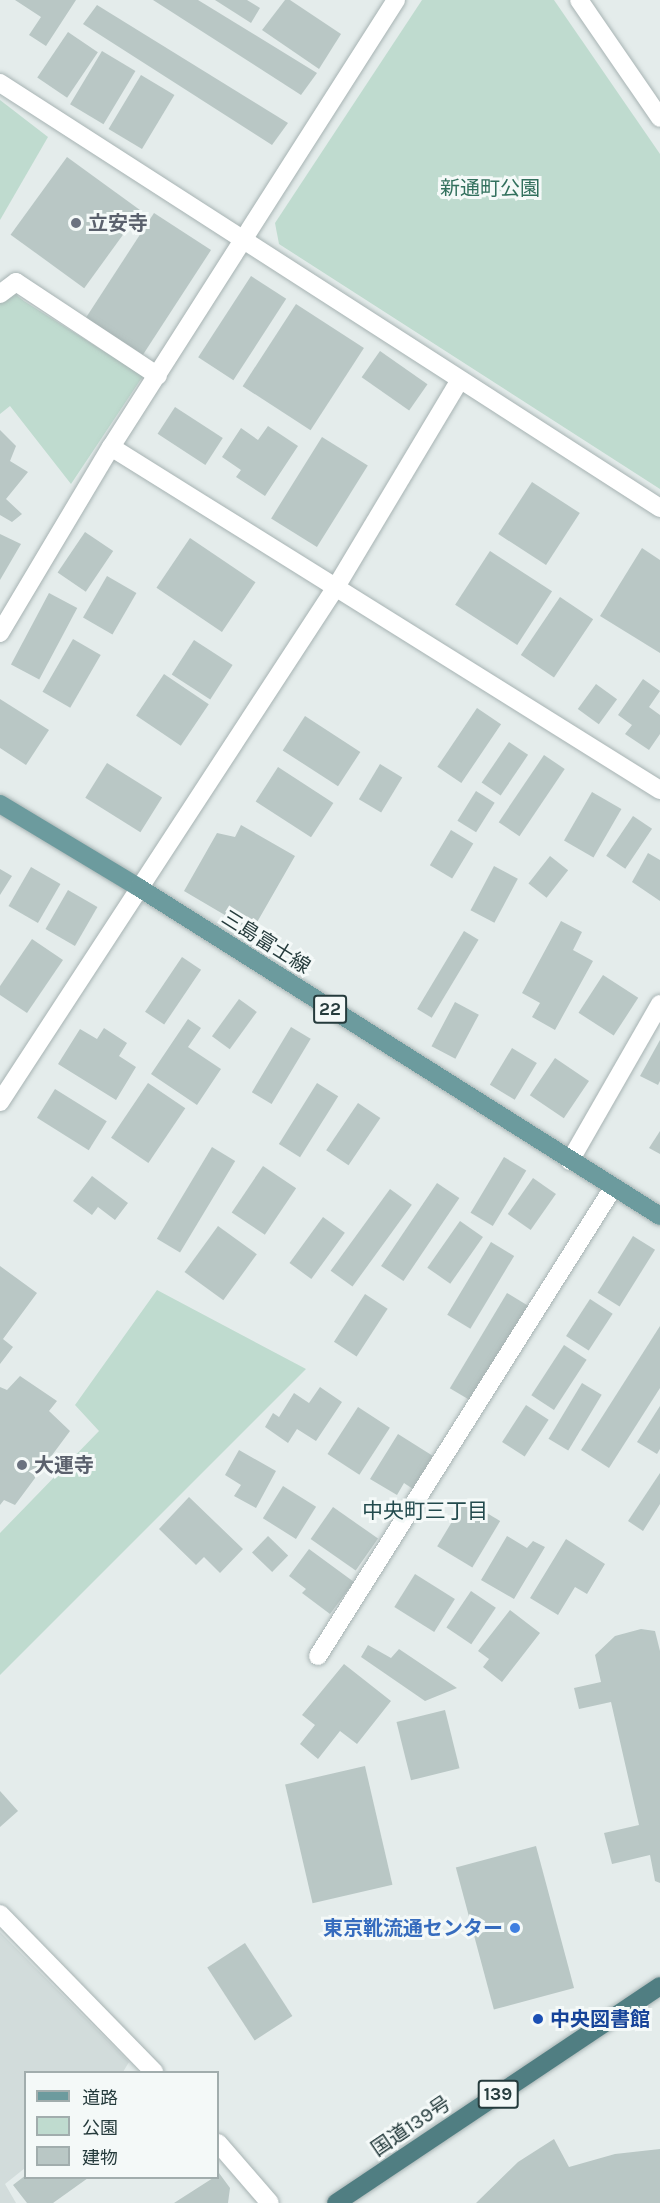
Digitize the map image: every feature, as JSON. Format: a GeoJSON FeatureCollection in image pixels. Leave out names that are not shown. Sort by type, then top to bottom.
{"type":"FeatureCollection","features":[{"type":"Feature","properties":{"kind":"highway","name":"国道139号"},"geometry":{"type":"LineString","coordinates":[[336,2203],[660,1986]]}},
{"type":"Feature","properties":{"kind":"main road","name":"三島富士線"},"geometry":{"type":"LineString","coordinates":[[0,804],[138,887],[660,1216]]}},
{"type":"Feature","properties":{"kind":"street"},"geometry":{"type":"LineString","coordinates":[[0,633],[111,447],[396,0]]}},
{"type":"Feature","properties":{"kind":"street"},"geometry":{"type":"LineString","coordinates":[[579,0],[660,118]]}},
{"type":"Feature","properties":{"kind":"street"},"geometry":{"type":"LineString","coordinates":[[0,83],[660,508]]}},
{"type":"Feature","properties":{"kind":"street"},"geometry":{"type":"LineString","coordinates":[[0,294],[16,282],[158,376]]}},
{"type":"Feature","properties":{"kind":"street"},"geometry":{"type":"LineString","coordinates":[[0,1102],[138,887],[336,587],[460,380]]}},
{"type":"Feature","properties":{"kind":"street"},"geometry":{"type":"LineString","coordinates":[[111,447],[658,786]]}},
{"type":"Feature","properties":{"kind":"street"},"geometry":{"type":"LineString","coordinates":[[570,1161],[660,1004]]}},
{"type":"Feature","properties":{"kind":"street"},"geometry":{"type":"LineString","coordinates":[[318,1656],[614,1188]]}},
{"type":"Feature","properties":{"kind":"street"},"geometry":{"type":"LineString","coordinates":[[0,1914],[152,2071]]}},
{"type":"Feature","properties":{"kind":"street"},"geometry":{"type":"LineString","coordinates":[[219,2144],[270,2203]]}},
{"type":"Feature","properties":{"kind":"shaded area"},"geometry":{"type":"Polygon","coordinates":[[[0,1932],[129,2062],[124,2071],[24,2071],[24,2169],[5,2184],[16,2203],[0,2203],[0,1932]]]}},
{"type":"Feature","properties":{"kind":"green space","name":"新通町公園"},"geometry":{"type":"Polygon","coordinates":[[[422,0],[554,0],[660,154],[660,489],[279,244],[275,223],[422,0]]]}},
{"type":"Feature","properties":{"kind":"green space"},"geometry":{"type":"Polygon","coordinates":[[[0,100],[48,137],[0,220],[0,100]]]}},
{"type":"Feature","properties":{"kind":"green space"},"geometry":{"type":"Polygon","coordinates":[[[0,282],[24,301],[143,376],[71,484],[10,406],[0,414],[0,282]]]}},
{"type":"Feature","properties":{"kind":"green space"},"geometry":{"type":"Polygon","coordinates":[[[157,1290],[306,1369],[0,1675],[0,1533],[99,1431],[75,1405],[157,1290]]]}},
{"type":"Feature","properties":{"kind":"building"},"geometry":{"type":"Polygon","coordinates":[[[15,0],[76,0],[46,46],[29,35],[41,17],[15,0]]]}},
{"type":"Feature","properties":{"kind":"building"},"geometry":{"type":"Polygon","coordinates":[[[153,0],[198,0],[317,73],[301,95],[153,0]]]}},
{"type":"Feature","properties":{"kind":"building"},"geometry":{"type":"Polygon","coordinates":[[[215,0],[247,0],[260,8],[251,23],[215,0]]]}},
{"type":"Feature","properties":{"kind":"building"},"geometry":{"type":"Polygon","coordinates":[[[285,0],[290,0],[341,34],[319,69],[262,30],[285,0]]]}},
{"type":"Feature","properties":{"kind":"building"},"geometry":{"type":"Polygon","coordinates":[[[97,5],[288,123],[272,145],[83,24],[97,5]]]}},
{"type":"Feature","properties":{"kind":"building"},"geometry":{"type":"Polygon","coordinates":[[[68,32],[98,52],[67,98],[37,78],[68,32]]]}},
{"type":"Feature","properties":{"kind":"building"},"geometry":{"type":"Polygon","coordinates":[[[102,51],[135,71],[103,124],[70,104],[102,51]]]}},
{"type":"Feature","properties":{"kind":"building"},"geometry":{"type":"Polygon","coordinates":[[[141,75],[174,95],[142,149],[109,129],[141,75]]]}},
{"type":"Feature","properties":{"kind":"building","name":"立安寺"},"geometry":{"type":"Polygon","coordinates":[[[67,157],[141,210],[84,288],[11,235],[67,157]]]}},
{"type":"Feature","properties":{"kind":"building"},"geometry":{"type":"Polygon","coordinates":[[[154,213],[211,250],[143,355],[86,318],[154,213]]]}},
{"type":"Feature","properties":{"kind":"building"},"geometry":{"type":"Polygon","coordinates":[[[251,276],[286,299],[233,380],[198,357],[251,276]]]}},
{"type":"Feature","properties":{"kind":"building"},"geometry":{"type":"Polygon","coordinates":[[[296,304],[364,348],[311,430],[243,386],[296,304]]]}},
{"type":"Feature","properties":{"kind":"building"},"geometry":{"type":"Polygon","coordinates":[[[380,351],[428,384],[409,410],[362,377],[380,351]]]}},
{"type":"Feature","properties":{"kind":"building"},"geometry":{"type":"Polygon","coordinates":[[[175,407],[223,438],[205,465],[158,434],[175,407]]]}},
{"type":"Feature","properties":{"kind":"building"},"geometry":{"type":"Polygon","coordinates":[[[268,426],[298,446],[265,496],[236,477],[241,470],[222,457],[241,428],[258,440],[268,426]]]}},
{"type":"Feature","properties":{"kind":"building"},"geometry":{"type":"Polygon","coordinates":[[[0,430],[16,446],[10,461],[28,472],[6,499],[22,514],[12,522],[0,515],[0,430]]]}},
{"type":"Feature","properties":{"kind":"building"},"geometry":{"type":"Polygon","coordinates":[[[322,437],[368,466],[317,547],[271,518],[322,437]]]}},
{"type":"Feature","properties":{"kind":"building"},"geometry":{"type":"Polygon","coordinates":[[[532,482],[580,513],[546,565],[498,534],[532,482]]]}},
{"type":"Feature","properties":{"kind":"building"},"geometry":{"type":"Polygon","coordinates":[[[85,532],[113,551],[86,592],[58,573],[85,532]]]}},
{"type":"Feature","properties":{"kind":"building"},"geometry":{"type":"Polygon","coordinates":[[[0,534],[21,544],[0,580],[0,534]]]}},
{"type":"Feature","properties":{"kind":"building"},"geometry":{"type":"Polygon","coordinates":[[[190,538],[255,582],[222,632],[156,588],[190,538]]]}},
{"type":"Feature","properties":{"kind":"building"},"geometry":{"type":"Polygon","coordinates":[[[642,548],[660,560],[660,653],[600,616],[642,548]]]}},
{"type":"Feature","properties":{"kind":"building"},"geometry":{"type":"Polygon","coordinates":[[[490,551],[552,591],[517,645],[455,605],[490,551]]]}},
{"type":"Feature","properties":{"kind":"building"},"geometry":{"type":"Polygon","coordinates":[[[107,576],[136,593],[112,635],[83,618],[107,576]]]}},
{"type":"Feature","properties":{"kind":"building"},"geometry":{"type":"Polygon","coordinates":[[[49,593],[77,608],[39,680],[11,665],[49,593]]]}},
{"type":"Feature","properties":{"kind":"building"},"geometry":{"type":"Polygon","coordinates":[[[560,597],[593,619],[554,677],[521,655],[560,597]]]}},
{"type":"Feature","properties":{"kind":"building"},"geometry":{"type":"Polygon","coordinates":[[[73,639],[101,655],[70,708],[42,692],[73,639]]]}},
{"type":"Feature","properties":{"kind":"building"},"geometry":{"type":"Polygon","coordinates":[[[194,640],[233,665],[210,699],[172,674],[194,640]]]}},
{"type":"Feature","properties":{"kind":"building"},"geometry":{"type":"Polygon","coordinates":[[[164,674],[209,704],[181,746],[136,715],[164,674]]]}},
{"type":"Feature","properties":{"kind":"building"},"geometry":{"type":"Polygon","coordinates":[[[643,679],[660,691],[649,707],[660,715],[660,734],[649,750],[625,734],[632,725],[618,715],[643,679]]]}},
{"type":"Feature","properties":{"kind":"building"},"geometry":{"type":"Polygon","coordinates":[[[596,684],[617,699],[599,724],[578,709],[596,684]]]}},
{"type":"Feature","properties":{"kind":"building"},"geometry":{"type":"Polygon","coordinates":[[[0,699],[49,730],[26,765],[0,748],[0,699]]]}},
{"type":"Feature","properties":{"kind":"building"},"geometry":{"type":"Polygon","coordinates":[[[477,708],[501,724],[461,783],[437,767],[477,708]]]}},
{"type":"Feature","properties":{"kind":"building"},"geometry":{"type":"Polygon","coordinates":[[[305,716],[360,752],[338,786],[283,750],[305,716]]]}},
{"type":"Feature","properties":{"kind":"building"},"geometry":{"type":"Polygon","coordinates":[[[509,742],[528,755],[501,795],[482,783],[509,742]]]}},
{"type":"Feature","properties":{"kind":"building"},"geometry":{"type":"Polygon","coordinates":[[[544,755],[565,769],[519,836],[499,822],[544,755]]]}},
{"type":"Feature","properties":{"kind":"building"},"geometry":{"type":"Polygon","coordinates":[[[107,763],[162,797],[140,832],[85,798],[107,763]]]}},
{"type":"Feature","properties":{"kind":"building"},"geometry":{"type":"Polygon","coordinates":[[[380,764],[402,777],[381,813],[359,799],[380,764]]]}},
{"type":"Feature","properties":{"kind":"building"},"geometry":{"type":"Polygon","coordinates":[[[278,767],[333,803],[311,837],[256,801],[278,767]]]}},
{"type":"Feature","properties":{"kind":"building"},"geometry":{"type":"Polygon","coordinates":[[[476,791],[495,803],[476,832],[457,821],[476,791]]]}},
{"type":"Feature","properties":{"kind":"building"},"geometry":{"type":"Polygon","coordinates":[[[592,792],[621,809],[593,857],[564,840],[592,792]]]}},
{"type":"Feature","properties":{"kind":"building"},"geometry":{"type":"Polygon","coordinates":[[[633,816],[652,829],[625,869],[606,856],[633,816]]]}},
{"type":"Feature","properties":{"kind":"building"},"geometry":{"type":"Polygon","coordinates":[[[241,825],[295,856],[252,931],[184,891],[217,833],[235,837],[241,825]]]}},
{"type":"Feature","properties":{"kind":"building"},"geometry":{"type":"Polygon","coordinates":[[[451,830],[473,843],[452,879],[430,865],[451,830]]]}},
{"type":"Feature","properties":{"kind":"building"},"geometry":{"type":"Polygon","coordinates":[[[648,853],[660,860],[660,901],[632,882],[648,853]]]}},
{"type":"Feature","properties":{"kind":"building"},"geometry":{"type":"Polygon","coordinates":[[[550,856],[568,870],[547,898],[528,884],[550,856]]]}},
{"type":"Feature","properties":{"kind":"building"},"geometry":{"type":"Polygon","coordinates":[[[494,866],[518,879],[494,923],[471,910],[494,866]]]}},
{"type":"Feature","properties":{"kind":"building"},"geometry":{"type":"Polygon","coordinates":[[[31,867],[60,884],[38,923],[8,906],[31,867]]]}},
{"type":"Feature","properties":{"kind":"building"},"geometry":{"type":"Polygon","coordinates":[[[0,869],[12,876],[0,895],[0,869]]]}},
{"type":"Feature","properties":{"kind":"building"},"geometry":{"type":"Polygon","coordinates":[[[68,890],[97,907],[75,946],[46,929],[68,890]]]}},
{"type":"Feature","properties":{"kind":"building"},"geometry":{"type":"Polygon","coordinates":[[[561,921],[582,932],[573,950],[593,961],[555,1030],[532,1017],[540,1003],[522,993],[561,921]]]}},
{"type":"Feature","properties":{"kind":"building"},"geometry":{"type":"Polygon","coordinates":[[[464,931],[479,940],[432,1018],[417,1009],[464,931]]]}},
{"type":"Feature","properties":{"kind":"building"},"geometry":{"type":"Polygon","coordinates":[[[32,939],[63,960],[27,1013],[0,995],[0,986],[32,939]]]}},
{"type":"Feature","properties":{"kind":"building"},"geometry":{"type":"Polygon","coordinates":[[[182,957],[201,970],[164,1025],[145,1012],[182,957]]]}},
{"type":"Feature","properties":{"kind":"building"},"geometry":{"type":"Polygon","coordinates":[[[603,975],[638,998],[614,1036],[578,1013],[603,975]]]}},
{"type":"Feature","properties":{"kind":"building"},"geometry":{"type":"Polygon","coordinates":[[[239,999],[257,1012],[230,1049],[212,1036],[239,999]]]}},
{"type":"Feature","properties":{"kind":"building"},"geometry":{"type":"Polygon","coordinates":[[[455,1002],[479,1015],[455,1059],[432,1046],[455,1002]]]}},
{"type":"Feature","properties":{"kind":"building"},"geometry":{"type":"Polygon","coordinates":[[[188,1019],[201,1028],[188,1047],[221,1069],[197,1105],[151,1074],[188,1019]]]}},
{"type":"Feature","properties":{"kind":"building"},"geometry":{"type":"Polygon","coordinates":[[[291,1027],[311,1039],[272,1104],[252,1092],[291,1027]]]}},
{"type":"Feature","properties":{"kind":"building"},"geometry":{"type":"Polygon","coordinates":[[[104,1028],[127,1043],[119,1056],[136,1067],[116,1100],[58,1064],[80,1029],[97,1039],[104,1028]]]}},
{"type":"Feature","properties":{"kind":"building"},"geometry":{"type":"Polygon","coordinates":[[[660,1040],[660,1081],[658,1085],[640,1076],[660,1040]]]}},
{"type":"Feature","properties":{"kind":"building"},"geometry":{"type":"Polygon","coordinates":[[[512,1048],[537,1063],[515,1100],[490,1085],[512,1048]]]}},
{"type":"Feature","properties":{"kind":"building"},"geometry":{"type":"Polygon","coordinates":[[[555,1058],[589,1081],[564,1118],[530,1095],[555,1058]]]}},
{"type":"Feature","properties":{"kind":"building"},"geometry":{"type":"Polygon","coordinates":[[[148,1083],[185,1108],[148,1163],[111,1138],[148,1083]]]}},
{"type":"Feature","properties":{"kind":"building"},"geometry":{"type":"Polygon","coordinates":[[[317,1083],[338,1096],[300,1157],[279,1144],[317,1083]]]}},
{"type":"Feature","properties":{"kind":"building"},"geometry":{"type":"Polygon","coordinates":[[[55,1089],[107,1121],[89,1150],[37,1118],[55,1089]]]}},
{"type":"Feature","properties":{"kind":"building"},"geometry":{"type":"Polygon","coordinates":[[[358,1103],[380,1118],[349,1165],[326,1150],[358,1103]]]}},
{"type":"Feature","properties":{"kind":"building"},"geometry":{"type":"Polygon","coordinates":[[[660,1131],[660,1154],[649,1148],[660,1131]]]}},
{"type":"Feature","properties":{"kind":"building"},"geometry":{"type":"Polygon","coordinates":[[[212,1147],[235,1161],[180,1253],[157,1239],[212,1147]]]}},
{"type":"Feature","properties":{"kind":"building"},"geometry":{"type":"Polygon","coordinates":[[[504,1157],[526,1170],[493,1226],[471,1213],[504,1157]]]}},
{"type":"Feature","properties":{"kind":"building"},"geometry":{"type":"Polygon","coordinates":[[[263,1166],[296,1188],[265,1235],[232,1212],[263,1166]]]}},
{"type":"Feature","properties":{"kind":"building"},"geometry":{"type":"Polygon","coordinates":[[[92,1176],[128,1203],[115,1220],[98,1207],[92,1215],[73,1201],[92,1176]]]}},
{"type":"Feature","properties":{"kind":"building"},"geometry":{"type":"Polygon","coordinates":[[[533,1178],[556,1194],[531,1230],[508,1214],[533,1178]]]}},
{"type":"Feature","properties":{"kind":"building"},"geometry":{"type":"Polygon","coordinates":[[[437,1183],[459,1198],[403,1281],[381,1266],[437,1183]]]}},
{"type":"Feature","properties":{"kind":"building"},"geometry":{"type":"Polygon","coordinates":[[[390,1189],[412,1205],[352,1287],[331,1271],[390,1189]]]}},
{"type":"Feature","properties":{"kind":"building"},"geometry":{"type":"Polygon","coordinates":[[[323,1217],[345,1233],[311,1279],[289,1263],[323,1217]]]}},
{"type":"Feature","properties":{"kind":"building"},"geometry":{"type":"Polygon","coordinates":[[[460,1221],[483,1237],[450,1284],[427,1268],[460,1221]]]}},
{"type":"Feature","properties":{"kind":"building"},"geometry":{"type":"Polygon","coordinates":[[[218,1226],[257,1254],[223,1300],[184,1272],[218,1226]]]}},
{"type":"Feature","properties":{"kind":"building"},"geometry":{"type":"Polygon","coordinates":[[[633,1236],[655,1250],[620,1307],[597,1293],[633,1236]]]}},
{"type":"Feature","properties":{"kind":"building"},"geometry":{"type":"Polygon","coordinates":[[[491,1242],[514,1256],[470,1329],[447,1315],[491,1242]]]}},
{"type":"Feature","properties":{"kind":"building"},"geometry":{"type":"Polygon","coordinates":[[[0,1266],[37,1293],[3,1339],[13,1347],[0,1364],[0,1266]]]}},
{"type":"Feature","properties":{"kind":"building"},"geometry":{"type":"Polygon","coordinates":[[[507,1293],[530,1307],[473,1402],[450,1388],[507,1293]]]}},
{"type":"Feature","properties":{"kind":"building"},"geometry":{"type":"Polygon","coordinates":[[[365,1294],[388,1309],[357,1357],[334,1342],[365,1294]]]}},
{"type":"Feature","properties":{"kind":"building"},"geometry":{"type":"Polygon","coordinates":[[[590,1299],[613,1314],[589,1351],[566,1336],[590,1299]]]}},
{"type":"Feature","properties":{"kind":"building"},"geometry":{"type":"Polygon","coordinates":[[[660,1326],[660,1388],[609,1468],[581,1450],[660,1326]]]}},
{"type":"Feature","properties":{"kind":"building"},"geometry":{"type":"Polygon","coordinates":[[[564,1345],[587,1360],[554,1410],[531,1395],[564,1345]]]}},
{"type":"Feature","properties":{"kind":"building","name":"大運寺"},"geometry":{"type":"Polygon","coordinates":[[[20,1376],[57,1401],[49,1411],[70,1431],[15,1505],[4,1500],[0,1505],[0,1387],[7,1390],[20,1376]]]}},
{"type":"Feature","properties":{"kind":"building"},"geometry":{"type":"Polygon","coordinates":[[[582,1383],[602,1395],[568,1451],[549,1439],[582,1383]]]}},
{"type":"Feature","properties":{"kind":"building"},"geometry":{"type":"Polygon","coordinates":[[[320,1387],[342,1402],[316,1441],[297,1429],[288,1443],[265,1427],[273,1413],[279,1417],[294,1393],[309,1403],[320,1387]]]}},
{"type":"Feature","properties":{"kind":"building"},"geometry":{"type":"Polygon","coordinates":[[[526,1405],[549,1420],[525,1457],[502,1442],[526,1405]]]}},
{"type":"Feature","properties":{"kind":"building"},"geometry":{"type":"Polygon","coordinates":[[[660,1406],[660,1449],[657,1454],[637,1442],[660,1406]]]}},
{"type":"Feature","properties":{"kind":"building"},"geometry":{"type":"Polygon","coordinates":[[[358,1407],[390,1428],[359,1475],[328,1454],[358,1407]]]}},
{"type":"Feature","properties":{"kind":"building"},"geometry":{"type":"Polygon","coordinates":[[[398,1434],[433,1456],[413,1489],[404,1483],[397,1495],[370,1479],[398,1434]]]}},
{"type":"Feature","properties":{"kind":"building"},"geometry":{"type":"Polygon","coordinates":[[[239,1450],[276,1471],[256,1508],[234,1496],[241,1485],[225,1475],[239,1450]]]}},
{"type":"Feature","properties":{"kind":"building"},"geometry":{"type":"Polygon","coordinates":[[[660,1473],[660,1504],[643,1531],[628,1521],[660,1473]]]}},
{"type":"Feature","properties":{"kind":"building"},"geometry":{"type":"Polygon","coordinates":[[[283,1486],[316,1507],[296,1539],[263,1518],[283,1486]]]}},
{"type":"Feature","properties":{"kind":"building"},"geometry":{"type":"Polygon","coordinates":[[[189,1497],[243,1549],[220,1573],[204,1557],[196,1565],[159,1529],[189,1497]]]}},
{"type":"Feature","properties":{"kind":"building"},"geometry":{"type":"Polygon","coordinates":[[[465,1500],[500,1521],[472,1567],[437,1546],[465,1500]]]}},
{"type":"Feature","properties":{"kind":"building"},"geometry":{"type":"Polygon","coordinates":[[[333,1507],[378,1539],[356,1570],[311,1539],[333,1507]]]}},
{"type":"Feature","properties":{"kind":"building"},"geometry":{"type":"Polygon","coordinates":[[[268,1536],[288,1555],[272,1572],[252,1553],[268,1536]]]}},
{"type":"Feature","properties":{"kind":"building"},"geometry":{"type":"Polygon","coordinates":[[[507,1536],[527,1548],[533,1541],[545,1547],[514,1599],[481,1580],[507,1536]]]}},
{"type":"Feature","properties":{"kind":"building"},"geometry":{"type":"Polygon","coordinates":[[[566,1539],[605,1564],[587,1594],[575,1587],[558,1615],[530,1598],[566,1539]]]}},
{"type":"Feature","properties":{"kind":"building"},"geometry":{"type":"Polygon","coordinates":[[[309,1549],[354,1582],[330,1614],[302,1593],[306,1589],[289,1576],[309,1549]]]}},
{"type":"Feature","properties":{"kind":"building"},"geometry":{"type":"Polygon","coordinates":[[[415,1574],[455,1599],[434,1632],[394,1607],[415,1574]]]}},
{"type":"Feature","properties":{"kind":"building"},"geometry":{"type":"Polygon","coordinates":[[[471,1591],[496,1608],[471,1644],[446,1627],[471,1591]]]}},
{"type":"Feature","properties":{"kind":"building"},"geometry":{"type":"Polygon","coordinates":[[[510,1610],[540,1633],[502,1682],[483,1667],[489,1659],[478,1651],[510,1610]]]}},
{"type":"Feature","properties":{"kind":"building"},"geometry":{"type":"Polygon","coordinates":[[[641,1629],[655,1631],[660,1651],[660,1883],[655,1881],[650,1855],[612,1864],[604,1833],[639,1825],[611,1702],[579,1709],[574,1688],[601,1682],[595,1655],[615,1636],[641,1629]]]}},
{"type":"Feature","properties":{"kind":"building"},"geometry":{"type":"Polygon","coordinates":[[[368,1645],[391,1658],[399,1649],[457,1688],[425,1701],[361,1657],[368,1645]]]}},
{"type":"Feature","properties":{"kind":"building"},"geometry":{"type":"Polygon","coordinates":[[[344,1664],[391,1701],[357,1744],[340,1731],[318,1759],[300,1744],[315,1725],[302,1715],[344,1664]]]}},
{"type":"Feature","properties":{"kind":"building"},"geometry":{"type":"Polygon","coordinates":[[[445,1710],[460,1768],[411,1780],[396,1722],[445,1710]]]}},
{"type":"Feature","properties":{"kind":"building"},"geometry":{"type":"Polygon","coordinates":[[[365,1766],[392,1885],[313,1903],[285,1784],[365,1766]]]}},
{"type":"Feature","properties":{"kind":"building"},"geometry":{"type":"Polygon","coordinates":[[[0,1791],[18,1811],[0,1827],[0,1791]]]}},
{"type":"Feature","properties":{"kind":"building","name":"東京靴流通センター"},"geometry":{"type":"Polygon","coordinates":[[[536,1846],[574,1988],[494,2009],[456,1867],[536,1846]]]}},
{"type":"Feature","properties":{"kind":"building"},"geometry":{"type":"Polygon","coordinates":[[[245,1943],[292,2016],[255,2040],[207,1968],[245,1943]]]}},
{"type":"Feature","properties":{"kind":"building"},"geometry":{"type":"Polygon","coordinates":[[[554,2139],[569,2167],[615,2154],[660,2149],[660,2203],[476,2203],[518,2162],[554,2139]]]}},
{"type":"Feature","properties":{"kind":"building"},"geometry":{"type":"Polygon","coordinates":[[[219,2173],[230,2188],[228,2203],[174,2203],[211,2179],[219,2179],[219,2173]]]}},
{"type":"Feature","properties":{"kind":"building"},"geometry":{"type":"Polygon","coordinates":[[[24,2177],[24,2179],[87,2179],[53,2203],[27,2203],[13,2185],[24,2177]]]}},
{"type":"Feature","properties":{"kind":"place","name":"立安寺"},"geometry":{"type":"Point","coordinates":[76,223]}},
{"type":"Feature","properties":{"kind":"place","name":"大運寺"},"geometry":{"type":"Point","coordinates":[22,1465]}},
{"type":"Feature","properties":{"kind":"place","name":"東京靴流通センター"},"geometry":{"type":"Point","coordinates":[515,1928]}},
{"type":"Feature","properties":{"kind":"place","name":"中央図書館"},"geometry":{"type":"Point","coordinates":[538,2019]}},
{"type":"Feature","properties":{"kind":"district","name":"中央町三丁目"},"geometry":{"type":"Point","coordinates":[425,1511]}}]}
